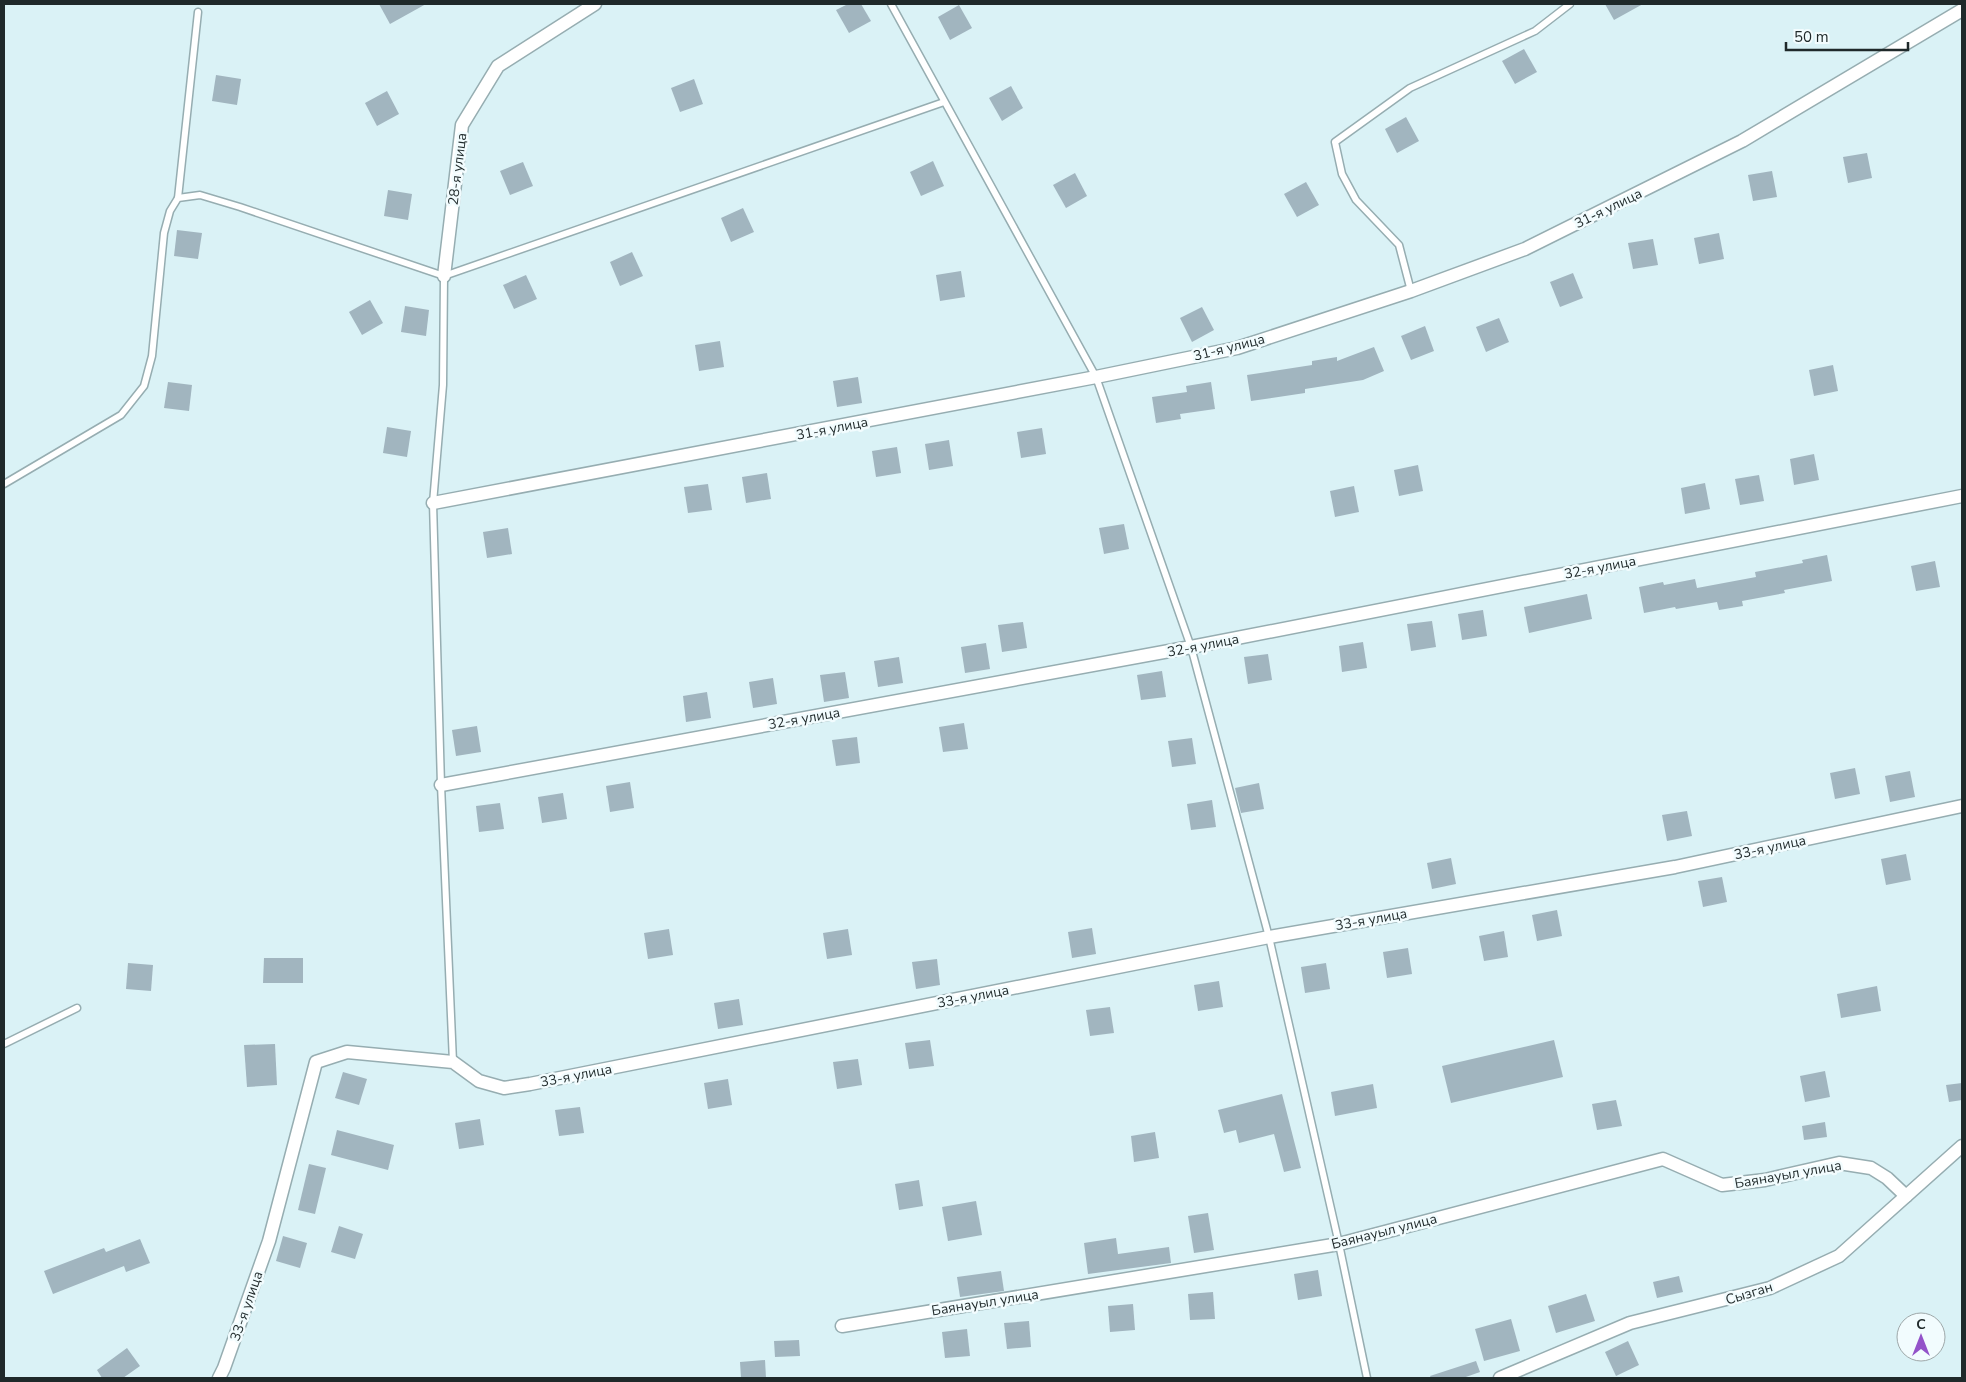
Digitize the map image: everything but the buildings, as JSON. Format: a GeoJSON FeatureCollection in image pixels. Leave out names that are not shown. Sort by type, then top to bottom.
{"type":"FeatureCollection","features":[{"type":"Feature","properties":{"kind":"street","name":"28-я улица"},"geometry":{"type":"LineString","coordinates":[[444,276],[462,125],[498,66],[595,4]]}},
{"type":"Feature","properties":{"kind":"street","name":"31-я улица"},"geometry":{"type":"LineString","coordinates":[[433,503],[1096,377],[1237,348],[1411,291],[1525,249],[1742,141],[1962,10]]}},
{"type":"Feature","properties":{"kind":"street","name":"32-я улица"},"geometry":{"type":"LineString","coordinates":[[442,785],[1191,647],[1962,496]]}},
{"type":"Feature","properties":{"kind":"street","name":"33-я улица"},"geometry":{"type":"LineString","coordinates":[[219,1378],[269,1242],[316,1062],[347,1052],[453,1062],[479,1081],[504,1088],[530,1084],[1269,937],[1675,867],[1962,806]]}},
{"type":"Feature","properties":{"kind":"street","name":"Сызган"},"geometry":{"type":"LineString","coordinates":[[1500,1378],[1630,1324],[1770,1288],[1839,1256],[1962,1146]]}},
{"type":"Feature","properties":{"kind":"street","name":"Баянауыл улица"},"geometry":{"type":"LineString","coordinates":[[842,1326],[1339,1244],[1663,1159],[1722,1185],[1765,1180],[1839,1163],[1872,1168],[1887,1178],[1906,1196]]}},
{"type":"Feature","properties":{"kind":"lane"},"geometry":{"type":"LineString","coordinates":[[891,4],[1096,377],[1191,647],[1269,937],[1368,1378]]}},
{"type":"Feature","properties":{"kind":"lane"},"geometry":{"type":"LineString","coordinates":[[1411,291],[1399,246],[1356,200],[1342,174],[1335,142],[1410,88],[1535,31],[1570,4]]}},
{"type":"Feature","properties":{"kind":"lane"},"geometry":{"type":"LineString","coordinates":[[4,484],[121,415],[144,386],[152,356],[164,233],[170,211],[178,198],[198,12]]}},
{"type":"Feature","properties":{"kind":"lane"},"geometry":{"type":"LineString","coordinates":[[178,198],[200,195],[444,276],[944,102]]}},
{"type":"Feature","properties":{"kind":"lane"},"geometry":{"type":"LineString","coordinates":[[444,276],[443,385],[433,503],[453,1062]]}},
{"type":"Feature","properties":{"kind":"lane"},"geometry":{"type":"LineString","coordinates":[[4,1044],[77,1008]]}}]}
